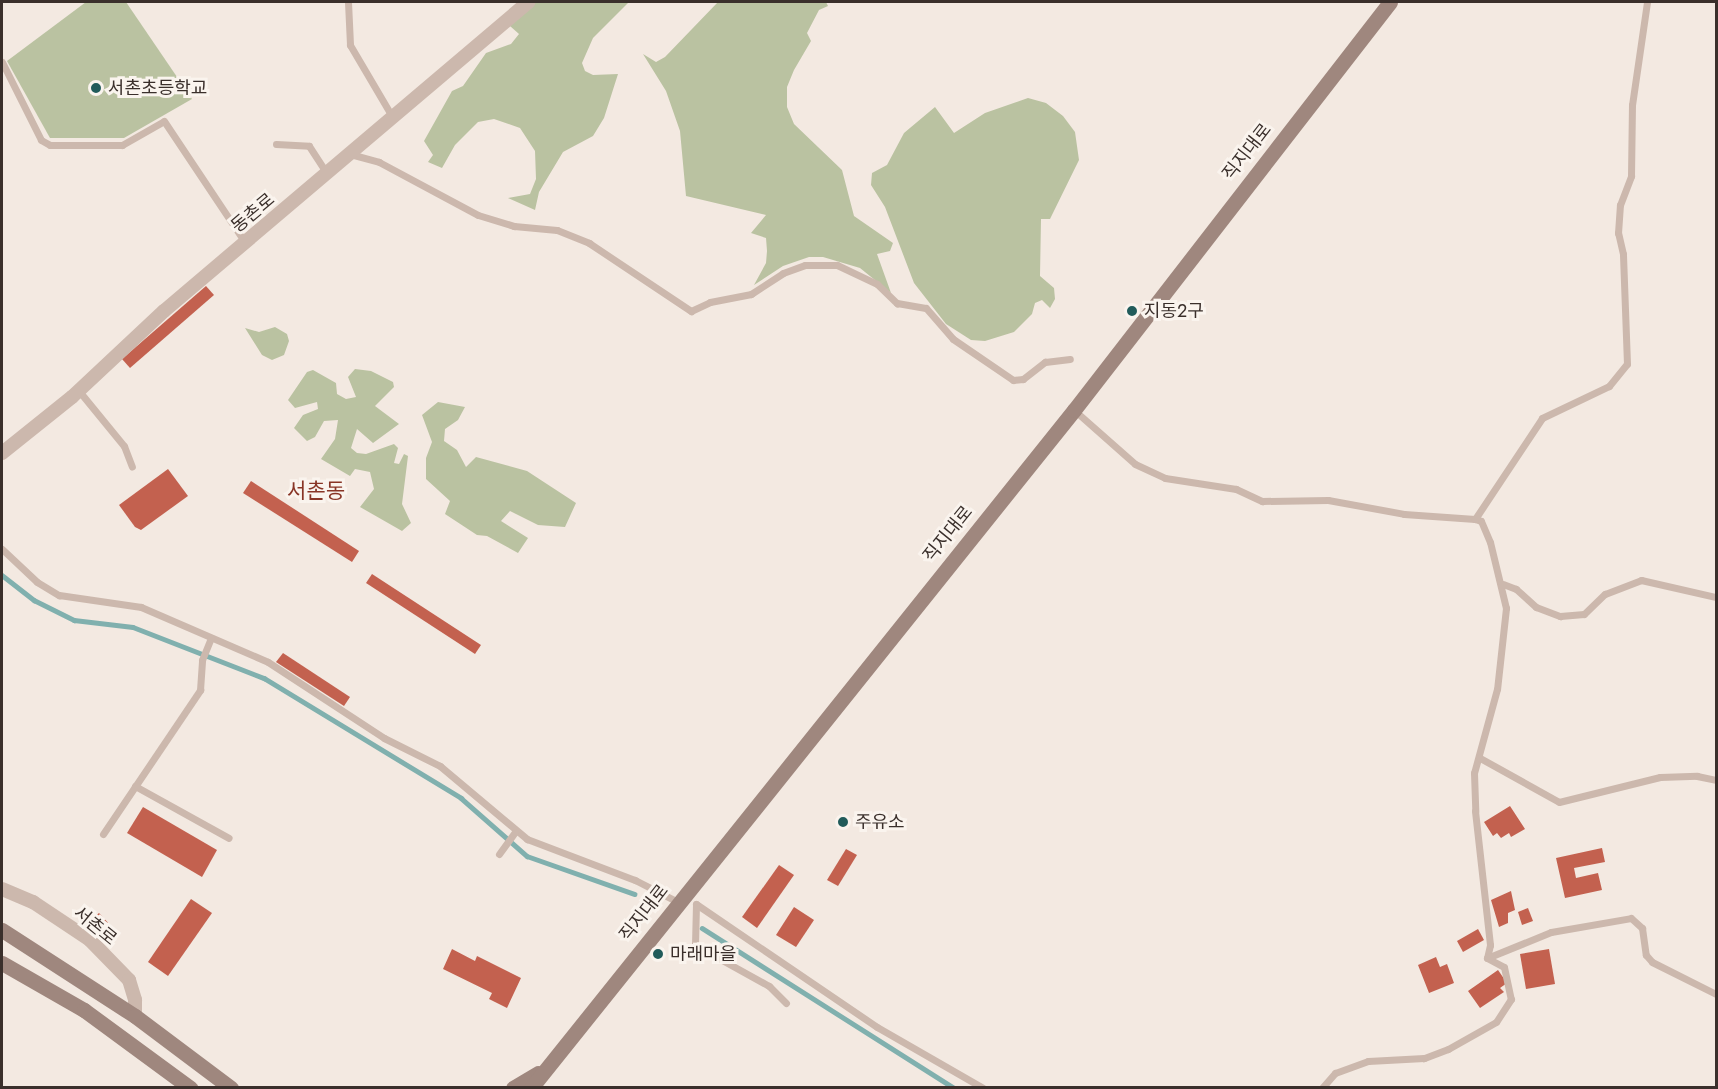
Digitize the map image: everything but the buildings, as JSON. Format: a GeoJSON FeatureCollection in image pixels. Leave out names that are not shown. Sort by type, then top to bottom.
{"type":"FeatureCollection","features":[{"type":"Feature","properties":{"kind":"main road","name":"직지대로"},"geometry":{"type":"LineString","coordinates":[[531,1088],[1074,410],[1390,2]]}},
{"type":"Feature","properties":{"kind":"main road"},"geometry":{"type":"LineString","coordinates":[[2,930],[135,1016],[231,1088]]}},
{"type":"Feature","properties":{"kind":"main road"},"geometry":{"type":"LineString","coordinates":[[2,963],[84,1010],[190,1087]]}},
{"type":"Feature","properties":{"kind":"main road"},"geometry":{"type":"LineString","coordinates":[[513,1088],[546,1069]]}},
{"type":"Feature","properties":{"kind":"street","name":"동촌로"},"geometry":{"type":"LineString","coordinates":[[2,453],[79,391],[164,311],[246,244],[529,2]]}},
{"type":"Feature","properties":{"kind":"street","name":"서촌로"},"geometry":{"type":"LineString","coordinates":[[2,889],[33,902],[90,940],[129,980],[135,1000],[135,1016]]}},
{"type":"Feature","properties":{"kind":"lane"},"geometry":{"type":"LineString","coordinates":[[348,2],[350,45],[393,118]]}},
{"type":"Feature","properties":{"kind":"lane"},"geometry":{"type":"LineString","coordinates":[[1475,519],[1542,418],[1609,386],[1627,364],[1623,254],[1618,233],[1620,205],[1631,176],[1632,105],[1647,2]]}},
{"type":"Feature","properties":{"kind":"lane"},"geometry":{"type":"LineString","coordinates":[[2,62],[41,140],[50,145],[122,145],[164,121],[246,244]]}},
{"type":"Feature","properties":{"kind":"lane"},"geometry":{"type":"LineString","coordinates":[[276,144],[309,146],[327,174]]}},
{"type":"Feature","properties":{"kind":"lane"},"geometry":{"type":"LineString","coordinates":[[350,154],[379,162],[478,215],[514,226],[557,230],[589,243],[691,311],[710,302],[752,294],[783,273],[805,265],[837,265],[877,284],[897,303],[926,308],[953,339],[1013,380],[1023,379],[1045,362],[1070,359]]}},
{"type":"Feature","properties":{"kind":"lane"},"geometry":{"type":"LineString","coordinates":[[79,391],[124,446],[132,467]]}},
{"type":"Feature","properties":{"kind":"lane"},"geometry":{"type":"LineString","coordinates":[[1074,410],[1135,464],[1165,478],[1236,489],[1272,502],[1328,500],[1404,514],[1481,521],[1503,584],[1506,608],[1502,662],[1480,758],[1474,773],[1475,811],[1490,945],[1487,958]]}},
{"type":"Feature","properties":{"kind":"lane"},"geometry":{"type":"LineString","coordinates":[[2,549],[37,582],[59,595],[141,608],[268,662],[384,738],[440,766],[474,791],[515,832],[678,902]]}},
{"type":"Feature","properties":{"kind":"lane"},"geometry":{"type":"LineString","coordinates":[[1503,584],[1516,590],[1536,608],[1560,616],[1584,614],[1605,594],[1641,580],[1716,597]]}},
{"type":"Feature","properties":{"kind":"lane"},"geometry":{"type":"LineString","coordinates":[[103,834],[200,690],[201,674],[212,638]]}},
{"type":"Feature","properties":{"kind":"lane"},"geometry":{"type":"LineString","coordinates":[[1480,758],[1559,802],[1660,777],[1697,776],[1716,780]]}},
{"type":"Feature","properties":{"kind":"lane"},"geometry":{"type":"LineString","coordinates":[[135,786],[229,838]]}},
{"type":"Feature","properties":{"kind":"lane"},"geometry":{"type":"LineString","coordinates":[[499,854],[515,832]]}},
{"type":"Feature","properties":{"kind":"lane"},"geometry":{"type":"LineString","coordinates":[[786,1002],[769,986],[696,945],[696,904],[877,1026],[983,1088]]}},
{"type":"Feature","properties":{"kind":"lane"},"geometry":{"type":"LineString","coordinates":[[1487,958],[1551,932],[1631,918],[1642,927],[1646,955],[1652,962],[1716,994]]}},
{"type":"Feature","properties":{"kind":"lane"},"geometry":{"type":"LineString","coordinates":[[1322,1088],[1335,1073],[1368,1061],[1434,1056],[1496,1022],[1507,1008],[1511,990],[1504,967],[1487,958]]}},
{"type":"Feature","properties":{"kind":"green space","name":"서촌초등학교"},"geometry":{"type":"Polygon","coordinates":[[[86,2],[126,2],[192,99],[124,138],[50,138],[7,61],[86,2]]]}},
{"type":"Feature","properties":{"kind":"green space"},"geometry":{"type":"Polygon","coordinates":[[[535,2],[629,2],[593,38],[582,63],[585,71],[593,75],[618,74],[604,118],[593,136],[563,152],[539,192],[535,210],[508,198],[530,194],[536,179],[535,151],[520,128],[494,119],[478,122],[455,145],[442,168],[428,162],[433,155],[424,141],[452,91],[463,86],[486,53],[511,44],[519,34],[510,26],[535,2]]]}},
{"type":"Feature","properties":{"kind":"green space"},"geometry":{"type":"Polygon","coordinates":[[[718,2],[826,2],[828,6],[819,10],[807,33],[811,41],[787,87],[787,107],[794,124],[842,170],[854,216],[893,243],[890,251],[877,254],[891,293],[860,268],[823,257],[809,257],[783,266],[754,285],[766,263],[767,251],[766,238],[751,233],[766,215],[686,196],[680,131],[666,91],[643,54],[656,62],[665,57],[718,2]]]}},
{"type":"Feature","properties":{"kind":"green space"},"geometry":{"type":"Polygon","coordinates":[[[1028,98],[1046,103],[1063,116],[1075,132],[1079,160],[1050,219],[1041,219],[1040,276],[1054,288],[1055,299],[1050,308],[1042,300],[1035,303],[1032,314],[1014,332],[985,341],[971,340],[946,324],[914,283],[885,207],[871,185],[872,173],[887,165],[904,133],[935,107],[954,133],[985,113],[1028,98]]]}},
{"type":"Feature","properties":{"kind":"green space"},"geometry":{"type":"Polygon","coordinates":[[[275,327],[287,334],[289,341],[284,355],[272,360],[262,355],[245,328],[259,332],[275,327]]]}},
{"type":"Feature","properties":{"kind":"green space"},"geometry":{"type":"Polygon","coordinates":[[[355,369],[371,371],[393,382],[394,387],[375,406],[399,424],[373,443],[357,429],[351,448],[357,453],[366,454],[394,444],[398,448],[394,463],[399,464],[404,454],[408,456],[402,504],[411,523],[402,531],[360,507],[374,489],[370,472],[355,469],[350,476],[321,459],[335,439],[338,420],[324,421],[315,437],[307,441],[294,428],[303,415],[318,409],[317,402],[295,408],[288,400],[307,372],[313,370],[336,383],[337,394],[346,399],[356,397],[348,377],[355,369]]]}},
{"type":"Feature","properties":{"kind":"green space"},"geometry":{"type":"Polygon","coordinates":[[[438,402],[465,407],[458,420],[445,429],[444,441],[457,450],[466,467],[476,457],[527,471],[576,503],[565,527],[538,525],[510,511],[501,521],[528,538],[518,553],[487,536],[477,535],[445,514],[450,501],[426,479],[426,458],[432,442],[422,415],[438,402]]]}},
{"type":"Feature","properties":{"kind":"waterway"},"geometry":{"type":"LineString","coordinates":[[2,575],[34,600],[74,620],[133,627],[264,678],[461,798],[527,856],[635,894]]}},
{"type":"Feature","properties":{"kind":"waterway"},"geometry":{"type":"LineString","coordinates":[[702,928],[954,1088]]}},
{"type":"Feature","properties":{"kind":"place","name":"서촌초등학교"},"geometry":{"type":"Point","coordinates":[96,88]}},
{"type":"Feature","properties":{"kind":"place","name":"지동2구"},"geometry":{"type":"Point","coordinates":[1132,311]}},
{"type":"Feature","properties":{"kind":"place","name":"주유소"},"geometry":{"type":"Point","coordinates":[843,822]}},
{"type":"Feature","properties":{"kind":"place","name":"마래마을"},"geometry":{"type":"Point","coordinates":[658,954]}},
{"type":"Feature","properties":{"kind":"district","name":"서촌동"},"geometry":{"type":"Point","coordinates":[316,491]}}]}
